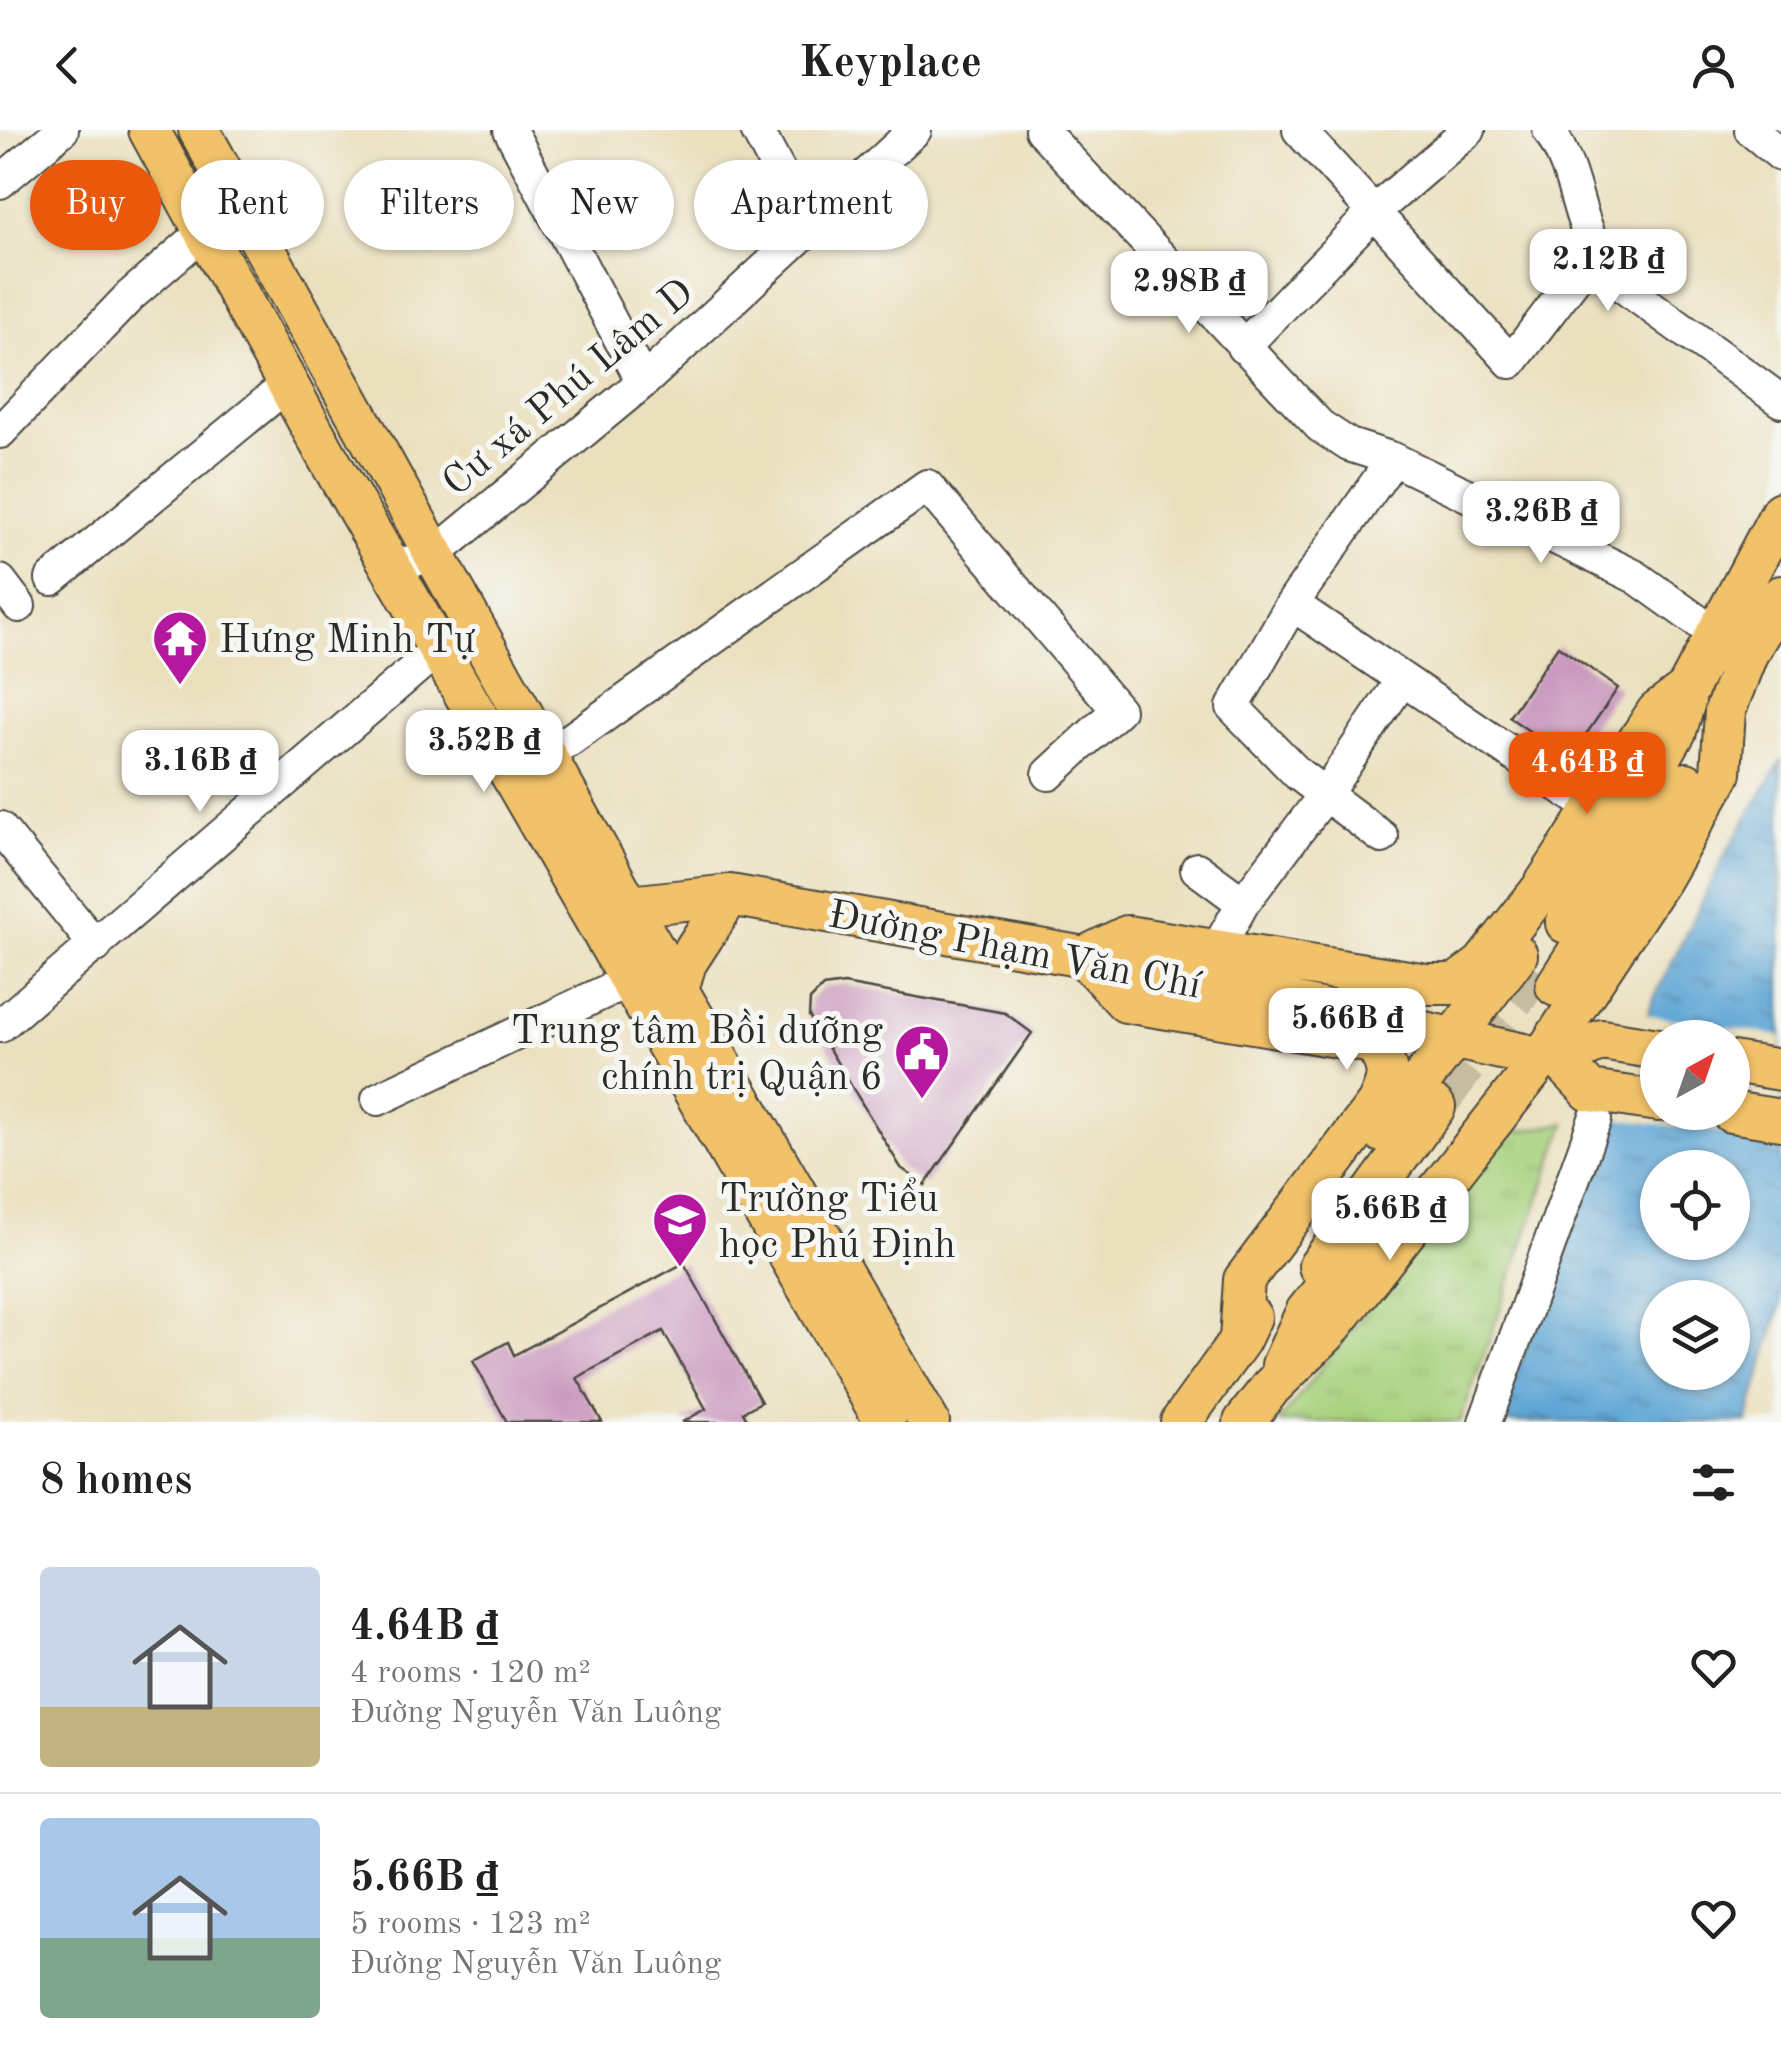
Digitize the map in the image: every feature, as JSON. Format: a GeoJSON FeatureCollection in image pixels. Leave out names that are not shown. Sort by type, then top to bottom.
{"type":"FeatureCollection","features":[{"type":"Feature","properties":{"kind":"main road"},"geometry":{"type":"LineString","coordinates":[[149,130],[181,186]]}},
{"type":"Feature","properties":{"kind":"main road"},"geometry":{"type":"LineString","coordinates":[[199,130],[630,906],[928,1422]]}},
{"type":"Feature","properties":{"kind":"main road"},"geometry":{"type":"LineString","coordinates":[[216,250],[287,385],[885,1422]]}},
{"type":"Feature","properties":{"kind":"main road"},"geometry":{"type":"LineString","coordinates":[[1181,1422],[1240,1340],[1269,1277],[1566,889],[1689,688],[1714,633],[1781,512]]}},
{"type":"Feature","properties":{"kind":"main road"},"geometry":{"type":"LineString","coordinates":[[1689,688],[1676,731],[1546,977],[1704,755],[1747,654],[1781,596]]}},
{"type":"Feature","properties":{"kind":"main road"},"geometry":{"type":"LineString","coordinates":[[1240,1340],[1244,1280],[1378,1104],[1389,1079],[1387,1062],[1373,1043],[1126,1002],[1084,957],[1127,936],[1426,984],[1456,984],[1482,965],[1541,890],[1657,712],[1689,688]]}},
{"type":"Feature","properties":{"kind":"main road"},"geometry":{"type":"LineString","coordinates":[[1244,1422],[1272,1386],[1327,1332],[1550,1058],[1721,773],[1724,711]]}},
{"type":"Feature","properties":{"kind":"main road"},"geometry":{"type":"LineString","coordinates":[[678,989],[686,963],[730,895]]}},
{"type":"Feature","properties":{"kind":"main road","name":"Đường Phạm Văn Chí"},"geometry":{"type":"LineString","coordinates":[[586,898],[630,906],[730,895],[1084,957],[1550,1058]]}},
{"type":"Feature","properties":{"kind":"main road"},"geometry":{"type":"LineString","coordinates":[[1550,1058],[1602,1040],[1640,1046]]}},
{"type":"Feature","properties":{"kind":"main road"},"geometry":{"type":"LineString","coordinates":[[1550,1058],[1592,1105],[1640,1103]]}},
{"type":"Feature","properties":{"kind":"main road"},"geometry":{"type":"LineString","coordinates":[[1750,1065],[1781,1070]]}},
{"type":"Feature","properties":{"kind":"main road"},"geometry":{"type":"LineString","coordinates":[[1240,1340],[1291,1304],[1453,1105],[1306,1312],[1272,1386]]}},
{"type":"Feature","properties":{"kind":"main road"},"geometry":{"type":"LineString","coordinates":[[1750,1115],[1781,1120]]}},
{"type":"Feature","properties":{"kind":"street"},"geometry":{"type":"LineString","coordinates":[[0,182],[62,130]]}},
{"type":"Feature","properties":{"kind":"street"},"geometry":{"type":"LineString","coordinates":[[510,130],[643,382]]}},
{"type":"Feature","properties":{"kind":"street"},"geometry":{"type":"LineString","coordinates":[[757,130],[773,160]]}},
{"type":"Feature","properties":{"kind":"street","name":"Cư xá Phú Lâm D"},"geometry":{"type":"LineString","coordinates":[[884,160],[916,130]]}},
{"type":"Feature","properties":{"kind":"street"},"geometry":{"type":"LineString","coordinates":[[1041,130],[1320,426],[1349,444],[1393,458],[1636,577],[1714,633]]}},
{"type":"Feature","properties":{"kind":"street"},"geometry":{"type":"LineString","coordinates":[[1299,130],[1511,362],[1594,253]]}},
{"type":"Feature","properties":{"kind":"street"},"geometry":{"type":"LineString","coordinates":[[1243,347],[1375,212],[1469,130]]}},
{"type":"Feature","properties":{"kind":"street"},"geometry":{"type":"LineString","coordinates":[[1549,130],[1566,160],[1594,253],[1624,286],[1781,401]]}},
{"type":"Feature","properties":{"kind":"street"},"geometry":{"type":"LineString","coordinates":[[1751,130],[1781,155]]}},
{"type":"Feature","properties":{"kind":"street"},"geometry":{"type":"LineString","coordinates":[[0,432],[130,296],[183,250]]}},
{"type":"Feature","properties":{"kind":"street","name":"Cư xá Phú Lâm D"},"geometry":{"type":"LineString","coordinates":[[394,568],[436,552],[643,382],[788,250]]}},
{"type":"Feature","properties":{"kind":"street"},"geometry":{"type":"LineString","coordinates":[[52,579],[287,385]]}},
{"type":"Feature","properties":{"kind":"street"},"geometry":{"type":"LineString","coordinates":[[1382,837],[1324,796],[1233,707],[1292,604],[1393,458]]}},
{"type":"Feature","properties":{"kind":"street"},"geometry":{"type":"LineString","coordinates":[[544,751],[570,740],[926,486],[1118,710],[1049,774]]}},
{"type":"Feature","properties":{"kind":"street"},"geometry":{"type":"LineString","coordinates":[[1292,604],[1592,808]]}},
{"type":"Feature","properties":{"kind":"street"},"geometry":{"type":"LineString","coordinates":[[0,1026],[438,649]]}},
{"type":"Feature","properties":{"kind":"street"},"geometry":{"type":"LineString","coordinates":[[1216,951],[1242,903],[1324,796],[1402,680]]}},
{"type":"Feature","properties":{"kind":"street"},"geometry":{"type":"LineString","coordinates":[[0,828],[96,946]]}},
{"type":"Feature","properties":{"kind":"street"},"geometry":{"type":"LineString","coordinates":[[1197,870],[1242,903]]}},
{"type":"Feature","properties":{"kind":"street"},"geometry":{"type":"LineString","coordinates":[[378,1100],[628,981]]}},
{"type":"Feature","properties":{"kind":"street"},"geometry":{"type":"LineString","coordinates":[[1485,1422],[1592,1105]]}},
{"type":"Feature","properties":{"kind":"green space"},"geometry":{"type":"Polygon","coordinates":[[[1566,1123],[1460,1422],[1279,1422],[1483,1161],[1510,1133],[1566,1123]]]}},
{"type":"Feature","properties":{"kind":"water"},"geometry":{"type":"Polygon","coordinates":[[[1781,761],[1781,1304],[1747,1422],[1499,1422],[1640,1036],[1640,1130],[1750,1130],[1750,1020],[1646,1020],[1726,853],[1781,761]]]}},
{"type":"Feature","properties":{"kind":"pier"},"geometry":{"type":"Polygon","coordinates":[[[1643,1014],[1681,1020],[1641,1020],[1643,1014]]]}},
{"type":"Feature","properties":{"kind":"pier"},"geometry":{"type":"Polygon","coordinates":[[[1640,1022],[1640,1122],[1603,1117],[1640,1022]]]}},
{"type":"Feature","properties":{"kind":"pier"},"geometry":{"type":"Polygon","coordinates":[[[1750,1031],[1781,1036],[1781,1140],[1704,1130],[1750,1130],[1750,1031]]]}},
{"type":"Feature","properties":{"kind":"building"},"geometry":{"type":"Polygon","coordinates":[[[1558,646],[1618,688],[1569,759],[1509,717],[1558,646]]]}},
{"type":"Feature","properties":{"kind":"building","name":"Trung tâm Bồi dưỡng chính trị Quận 6"},"geometry":{"type":"Polygon","coordinates":[[[844,984],[1005,1013],[1032,1033],[925,1185],[901,1168],[809,1016],[810,1000],[823,987],[844,984]]]}},
{"type":"Feature","properties":{"kind":"building"},"geometry":{"type":"Polygon","coordinates":[[[684,1263],[761,1402],[743,1412],[749,1422],[682,1422],[706,1409],[663,1331],[577,1378],[602,1422],[507,1422],[473,1361],[508,1342],[514,1355],[684,1263]]]}},
{"type":"Feature","properties":{"kind":"tunnel"},"geometry":{"type":"LineString","coordinates":[[1442,1098],[1537,969]]}},
{"type":"Feature","properties":{"kind":"place","name":"Hưng Minh Tự"},"geometry":{"type":"Point","coordinates":[180,687]}},
{"type":"Feature","properties":{"kind":"place","name":"Trung tâm Bồi dưỡng chính trị Quận 6"},"geometry":{"type":"Point","coordinates":[922,1101]}},
{"type":"Feature","properties":{"kind":"place","name":"Trường Tiểu học Phú Định"},"geometry":{"type":"Point","coordinates":[680,1269]}}]}
